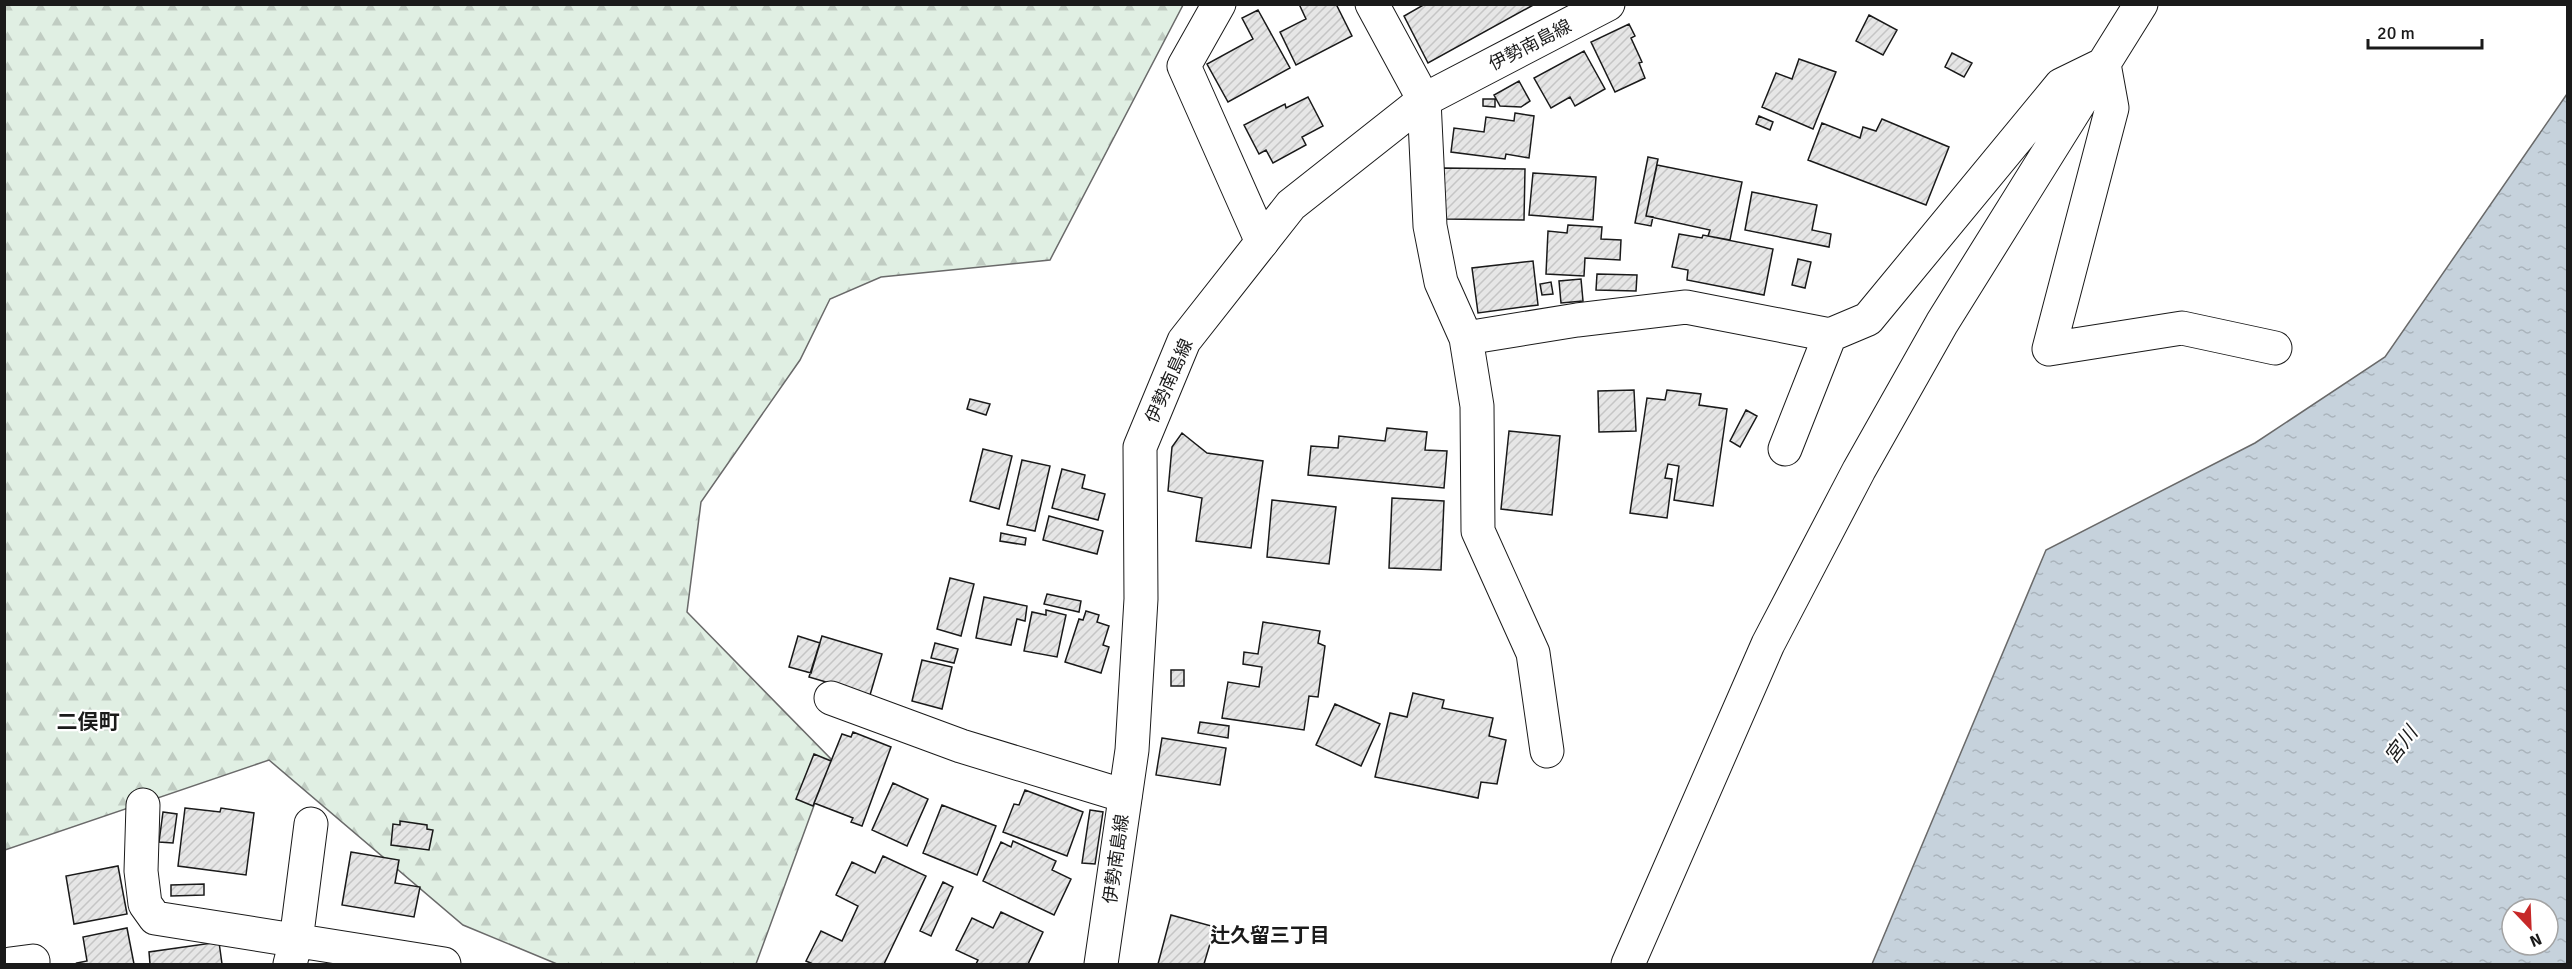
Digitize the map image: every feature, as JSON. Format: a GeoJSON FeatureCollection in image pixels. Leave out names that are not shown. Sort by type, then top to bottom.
{"type":"FeatureCollection","features":[{"type":"Feature","properties":{"kind":"street"},"geometry":{"type":"LineString","coordinates":[[1219,4],[1185,66],[1262,242]]}},
{"type":"Feature","properties":{"kind":"street"},"geometry":{"type":"LineString","coordinates":[[1372,4],[1424,100],[1430,226],[1441,282],[1466,338],[1477,405],[1478,531],[1533,653],[1547,751]]}},
{"type":"Feature","properties":{"kind":"street","name":"伊勢南島線"},"geometry":{"type":"LineString","coordinates":[[1101,964],[1132,750],[1141,599],[1140,447],[1184,341],[1291,206],[1424,100],[1608,4]]}},
{"type":"Feature","properties":{"kind":"street"},"geometry":{"type":"LineString","coordinates":[[1628,964],[1768,644],[1854,480],[1942,323],[2141,4]]}},
{"type":"Feature","properties":{"kind":"street"},"geometry":{"type":"LineString","coordinates":[[1466,338],[1577,320],[1686,307],[1830,335],[1868,319],[2061,85],[2104,64]]}},
{"type":"Feature","properties":{"kind":"street"},"geometry":{"type":"LineString","coordinates":[[2104,64],[2112,108],[2049,349],[2182,328],[2275,348]]}},
{"type":"Feature","properties":{"kind":"street"},"geometry":{"type":"LineString","coordinates":[[1785,449],[1830,335]]}},
{"type":"Feature","properties":{"kind":"street"},"geometry":{"type":"LineString","coordinates":[[831,698],[961,746],[1125,796]]}},
{"type":"Feature","properties":{"kind":"street"},"geometry":{"type":"LineString","coordinates":[[143,805],[141,871],[145,904],[155,918],[293,953],[444,964]]}},
{"type":"Feature","properties":{"kind":"street"},"geometry":{"type":"LineString","coordinates":[[293,953],[310,824]]}},
{"type":"Feature","properties":{"kind":"street"},"geometry":{"type":"LineString","coordinates":[[10,964],[33,961],[33,964]]}},
{"type":"Feature","properties":{"kind":"green space"},"geometry":{"type":"Polygon","coordinates":[[[4,5],[1183,5],[1050,260],[881,277],[830,299],[800,360],[701,502],[687,612],[831,759],[756,964],[557,964],[463,925],[269,760],[5,850],[4,5]]]}},
{"type":"Feature","properties":{"kind":"water","name":"宮川"},"geometry":{"type":"Polygon","coordinates":[[[2567,94],[2567,964],[1872,964],[2046,550],[2255,443],[2385,357],[2567,94]]]}},
{"type":"Feature","properties":{"kind":"building"},"geometry":{"type":"Polygon","coordinates":[[[1299,4],[1336,4],[1352,36],[1296,65],[1280,32],[1306,19],[1299,4]]]}},
{"type":"Feature","properties":{"kind":"building"},"geometry":{"type":"Polygon","coordinates":[[[1425,4],[1535,4],[1428,63],[1404,16],[1425,4]]]}},
{"type":"Feature","properties":{"kind":"building"},"geometry":{"type":"Polygon","coordinates":[[[1258,10],[1290,68],[1228,102],[1207,64],[1253,39],[1242,18],[1258,10]]]}},
{"type":"Feature","properties":{"kind":"building"},"geometry":{"type":"Polygon","coordinates":[[[1869,15],[1897,30],[1883,55],[1856,41],[1869,15]]]}},
{"type":"Feature","properties":{"kind":"building"},"geometry":{"type":"Polygon","coordinates":[[[1629,24],[1635,36],[1631,38],[1642,62],[1639,63],[1645,78],[1615,92],[1591,42],[1629,24]]]}},
{"type":"Feature","properties":{"kind":"building"},"geometry":{"type":"Polygon","coordinates":[[[1584,51],[1605,89],[1575,106],[1570,97],[1551,108],[1534,78],[1584,51]]]}},
{"type":"Feature","properties":{"kind":"building"},"geometry":{"type":"Polygon","coordinates":[[[1952,53],[1972,63],[1964,77],[1945,67],[1952,53]]]}},
{"type":"Feature","properties":{"kind":"building"},"geometry":{"type":"Polygon","coordinates":[[[1799,59],[1836,72],[1813,129],[1762,107],[1776,73],[1792,79],[1799,59]]]}},
{"type":"Feature","properties":{"kind":"building"},"geometry":{"type":"Polygon","coordinates":[[[1519,81],[1530,101],[1521,107],[1500,106],[1494,95],[1519,81]]]}},
{"type":"Feature","properties":{"kind":"building"},"geometry":{"type":"Polygon","coordinates":[[[1308,97],[1323,126],[1302,137],[1306,145],[1273,163],[1266,150],[1259,154],[1244,125],[1285,104],[1286,108],[1308,97]]]}},
{"type":"Feature","properties":{"kind":"building"},"geometry":{"type":"Polygon","coordinates":[[[1483,99],[1495,99],[1495,107],[1483,106],[1483,99]]]}},
{"type":"Feature","properties":{"kind":"building"},"geometry":{"type":"Polygon","coordinates":[[[1515,113],[1534,116],[1529,158],[1506,154],[1505,159],[1451,152],[1454,128],[1484,132],[1486,117],[1514,121],[1515,113]]]}},
{"type":"Feature","properties":{"kind":"building"},"geometry":{"type":"Polygon","coordinates":[[[1759,116],[1773,122],[1770,130],[1756,124],[1759,116]]]}},
{"type":"Feature","properties":{"kind":"building"},"geometry":{"type":"Polygon","coordinates":[[[1882,119],[1949,147],[1926,205],[1808,160],[1822,123],[1860,138],[1863,127],[1876,131],[1882,119]]]}},
{"type":"Feature","properties":{"kind":"building"},"geometry":{"type":"Polygon","coordinates":[[[1648,157],[1658,159],[1646,216],[1653,217],[1651,226],[1635,223],[1648,157]]]}},
{"type":"Feature","properties":{"kind":"building"},"geometry":{"type":"Polygon","coordinates":[[[1657,165],[1742,182],[1730,240],[1708,236],[1710,230],[1646,216],[1657,165]]]}},
{"type":"Feature","properties":{"kind":"building"},"geometry":{"type":"Polygon","coordinates":[[[1443,168],[1525,169],[1524,220],[1444,219],[1443,168]]]}},
{"type":"Feature","properties":{"kind":"building"},"geometry":{"type":"Polygon","coordinates":[[[1533,173],[1596,177],[1593,220],[1529,215],[1533,173]]]}},
{"type":"Feature","properties":{"kind":"building"},"geometry":{"type":"Polygon","coordinates":[[[1752,192],[1817,205],[1812,230],[1831,234],[1829,247],[1745,230],[1752,192]]]}},
{"type":"Feature","properties":{"kind":"building"},"geometry":{"type":"Polygon","coordinates":[[[1568,225],[1602,227],[1601,239],[1621,240],[1620,260],[1585,258],[1584,276],[1546,274],[1548,231],[1567,233],[1568,225]]]}},
{"type":"Feature","properties":{"kind":"building"},"geometry":{"type":"Polygon","coordinates":[[[1679,234],[1702,238],[1703,235],[1773,249],[1764,295],[1687,280],[1688,270],[1672,267],[1679,234]]]}},
{"type":"Feature","properties":{"kind":"building"},"geometry":{"type":"Polygon","coordinates":[[[1798,259],[1811,262],[1805,288],[1792,285],[1798,259]]]}},
{"type":"Feature","properties":{"kind":"building"},"geometry":{"type":"Polygon","coordinates":[[[1533,261],[1538,305],[1478,313],[1472,268],[1533,261]]]}},
{"type":"Feature","properties":{"kind":"building"},"geometry":{"type":"Polygon","coordinates":[[[1597,274],[1637,275],[1636,291],[1596,290],[1597,274]]]}},
{"type":"Feature","properties":{"kind":"building"},"geometry":{"type":"Polygon","coordinates":[[[1581,279],[1583,301],[1561,303],[1559,281],[1581,279]]]}},
{"type":"Feature","properties":{"kind":"building"},"geometry":{"type":"Polygon","coordinates":[[[1551,282],[1553,294],[1542,295],[1540,284],[1551,282]]]}},
{"type":"Feature","properties":{"kind":"building"},"geometry":{"type":"Polygon","coordinates":[[[1634,390],[1636,431],[1599,432],[1598,391],[1634,390]]]}},
{"type":"Feature","properties":{"kind":"building"},"geometry":{"type":"Polygon","coordinates":[[[1667,390],[1701,394],[1699,405],[1727,409],[1713,506],[1674,500],[1679,466],[1668,464],[1665,478],[1672,479],[1667,518],[1630,513],[1647,398],[1665,400],[1667,390]]]}},
{"type":"Feature","properties":{"kind":"building"},"geometry":{"type":"Polygon","coordinates":[[[970,399],[990,404],[986,415],[967,409],[970,399]]]}},
{"type":"Feature","properties":{"kind":"building"},"geometry":{"type":"Polygon","coordinates":[[[1746,410],[1757,416],[1740,447],[1730,441],[1746,410]]]}},
{"type":"Feature","properties":{"kind":"building"},"geometry":{"type":"Polygon","coordinates":[[[1387,428],[1427,432],[1425,450],[1447,451],[1444,488],[1308,475],[1311,446],[1338,448],[1339,436],[1385,441],[1387,428]]]}},
{"type":"Feature","properties":{"kind":"building"},"geometry":{"type":"Polygon","coordinates":[[[1509,431],[1560,436],[1552,515],[1501,509],[1509,431]]]}},
{"type":"Feature","properties":{"kind":"building"},"geometry":{"type":"Polygon","coordinates":[[[1182,433],[1207,453],[1263,461],[1251,548],[1196,541],[1202,498],[1168,491],[1172,447],[1182,433]]]}},
{"type":"Feature","properties":{"kind":"building"},"geometry":{"type":"Polygon","coordinates":[[[983,449],[1012,456],[999,509],[970,501],[983,449]]]}},
{"type":"Feature","properties":{"kind":"building"},"geometry":{"type":"Polygon","coordinates":[[[1022,460],[1050,466],[1035,531],[1007,525],[1022,460]]]}},
{"type":"Feature","properties":{"kind":"building"},"geometry":{"type":"Polygon","coordinates":[[[1062,469],[1085,475],[1082,488],[1105,494],[1098,520],[1052,508],[1062,469]]]}},
{"type":"Feature","properties":{"kind":"building"},"geometry":{"type":"Polygon","coordinates":[[[1392,498],[1444,501],[1441,570],[1389,568],[1392,498]]]}},
{"type":"Feature","properties":{"kind":"building"},"geometry":{"type":"Polygon","coordinates":[[[1272,500],[1336,507],[1329,564],[1267,557],[1272,500]]]}},
{"type":"Feature","properties":{"kind":"building"},"geometry":{"type":"Polygon","coordinates":[[[1049,516],[1103,531],[1097,554],[1043,540],[1049,516]]]}},
{"type":"Feature","properties":{"kind":"building"},"geometry":{"type":"Polygon","coordinates":[[[1001,533],[1026,538],[1025,545],[1000,541],[1001,533]]]}},
{"type":"Feature","properties":{"kind":"building"},"geometry":{"type":"Polygon","coordinates":[[[950,578],[974,584],[961,636],[937,629],[950,578]]]}},
{"type":"Feature","properties":{"kind":"building"},"geometry":{"type":"Polygon","coordinates":[[[1047,594],[1081,601],[1079,612],[1044,604],[1047,594]]]}},
{"type":"Feature","properties":{"kind":"building"},"geometry":{"type":"Polygon","coordinates":[[[984,597],[1027,606],[1025,621],[1017,619],[1011,645],[976,638],[984,597]]]}},
{"type":"Feature","properties":{"kind":"building"},"geometry":{"type":"Polygon","coordinates":[[[1046,610],[1066,615],[1057,657],[1024,651],[1032,612],[1046,615],[1046,610]]]}},
{"type":"Feature","properties":{"kind":"building"},"geometry":{"type":"Polygon","coordinates":[[[1086,611],[1099,615],[1097,622],[1109,626],[1103,645],[1109,647],[1101,673],[1065,662],[1079,619],[1083,620],[1086,611]]]}},
{"type":"Feature","properties":{"kind":"building"},"geometry":{"type":"Polygon","coordinates":[[[1263,622],[1320,631],[1318,643],[1325,646],[1318,697],[1309,696],[1304,730],[1222,718],[1228,682],[1259,687],[1262,667],[1243,664],[1244,652],[1258,654],[1263,622]]]}},
{"type":"Feature","properties":{"kind":"building"},"geometry":{"type":"Polygon","coordinates":[[[798,636],[820,643],[811,673],[789,667],[798,636]]]}},
{"type":"Feature","properties":{"kind":"building"},"geometry":{"type":"Polygon","coordinates":[[[822,636],[882,654],[870,695],[809,677],[822,636]]]}},
{"type":"Feature","properties":{"kind":"building"},"geometry":{"type":"Polygon","coordinates":[[[935,643],[958,649],[954,663],[931,658],[935,643]]]}},
{"type":"Feature","properties":{"kind":"building"},"geometry":{"type":"Polygon","coordinates":[[[922,660],[952,667],[942,709],[912,701],[922,660]]]}},
{"type":"Feature","properties":{"kind":"building"},"geometry":{"type":"Polygon","coordinates":[[[1171,670],[1184,670],[1184,686],[1171,686],[1171,670]]]}},
{"type":"Feature","properties":{"kind":"building"},"geometry":{"type":"Polygon","coordinates":[[[1413,693],[1444,700],[1442,708],[1493,718],[1489,736],[1506,740],[1497,784],[1481,782],[1478,798],[1375,777],[1390,713],[1407,717],[1413,693]]]}},
{"type":"Feature","properties":{"kind":"building"},"geometry":{"type":"Polygon","coordinates":[[[1335,704],[1380,724],[1361,766],[1316,745],[1335,704]]]}},
{"type":"Feature","properties":{"kind":"building"},"geometry":{"type":"Polygon","coordinates":[[[1200,722],[1229,726],[1228,738],[1198,733],[1200,722]]]}},
{"type":"Feature","properties":{"kind":"building"},"geometry":{"type":"Polygon","coordinates":[[[853,732],[891,747],[862,826],[851,822],[853,818],[814,803],[842,734],[851,737],[853,732]]]}},
{"type":"Feature","properties":{"kind":"building"},"geometry":{"type":"Polygon","coordinates":[[[1162,738],[1226,748],[1220,785],[1156,775],[1162,738]]]}},
{"type":"Feature","properties":{"kind":"building"},"geometry":{"type":"Polygon","coordinates":[[[814,754],[831,761],[813,806],[796,799],[814,754]]]}},
{"type":"Feature","properties":{"kind":"building"},"geometry":{"type":"Polygon","coordinates":[[[893,783],[928,799],[907,846],[872,830],[893,783]]]}},
{"type":"Feature","properties":{"kind":"building"},"geometry":{"type":"Polygon","coordinates":[[[1025,790],[1083,812],[1067,856],[1003,832],[1014,804],[1019,805],[1025,790]]]}},
{"type":"Feature","properties":{"kind":"building"},"geometry":{"type":"Polygon","coordinates":[[[942,805],[996,826],[977,875],[923,853],[942,805]]]}},
{"type":"Feature","properties":{"kind":"building"},"geometry":{"type":"Polygon","coordinates":[[[185,808],[220,812],[221,808],[254,813],[246,875],[178,866],[185,808]]]}},
{"type":"Feature","properties":{"kind":"building"},"geometry":{"type":"Polygon","coordinates":[[[1090,810],[1103,812],[1095,864],[1082,863],[1090,810]]]}},
{"type":"Feature","properties":{"kind":"building"},"geometry":{"type":"Polygon","coordinates":[[[163,812],[177,814],[173,843],[159,842],[163,812]]]}},
{"type":"Feature","properties":{"kind":"building"},"geometry":{"type":"Polygon","coordinates":[[[400,821],[427,825],[427,829],[433,830],[429,850],[391,845],[393,824],[400,825],[400,821]]]}},
{"type":"Feature","properties":{"kind":"building"},"geometry":{"type":"Polygon","coordinates":[[[1013,841],[1056,861],[1052,870],[1071,879],[1054,915],[983,881],[1001,842],[1011,847],[1013,841]]]}},
{"type":"Feature","properties":{"kind":"building"},"geometry":{"type":"Polygon","coordinates":[[[351,852],[399,860],[395,883],[420,887],[414,917],[342,905],[351,852]]]}},
{"type":"Feature","properties":{"kind":"building"},"geometry":{"type":"Polygon","coordinates":[[[883,856],[926,876],[884,964],[813,964],[806,961],[821,931],[842,941],[858,906],[836,895],[852,862],[875,873],[883,856]]]}},
{"type":"Feature","properties":{"kind":"building"},"geometry":{"type":"Polygon","coordinates":[[[118,866],[127,914],[74,924],[66,876],[118,866]]]}},
{"type":"Feature","properties":{"kind":"building"},"geometry":{"type":"Polygon","coordinates":[[[943,882],[953,887],[931,936],[920,931],[943,882]]]}},
{"type":"Feature","properties":{"kind":"building"},"geometry":{"type":"Polygon","coordinates":[[[204,884],[204,895],[171,896],[171,885],[204,884]]]}},
{"type":"Feature","properties":{"kind":"building"},"geometry":{"type":"Polygon","coordinates":[[[1001,912],[1043,932],[1028,964],[976,964],[978,960],[956,950],[972,918],[993,928],[1001,912]]]}},
{"type":"Feature","properties":{"kind":"building"},"geometry":{"type":"Polygon","coordinates":[[[1171,915],[1215,927],[1204,964],[1158,964],[1171,915]]]}},
{"type":"Feature","properties":{"kind":"building"},"geometry":{"type":"Polygon","coordinates":[[[127,928],[134,964],[77,963],[87,961],[83,937],[127,928]]]}},
{"type":"Feature","properties":{"kind":"building"},"geometry":{"type":"Polygon","coordinates":[[[219,942],[222,964],[150,964],[149,952],[219,942]]]}},
{"type":"Feature","properties":{"kind":"district","name":"二俣町"},"geometry":{"type":"Point","coordinates":[88,722]}},
{"type":"Feature","properties":{"kind":"district","name":"辻久留三丁目"},"geometry":{"type":"Point","coordinates":[1270,935]}}]}
